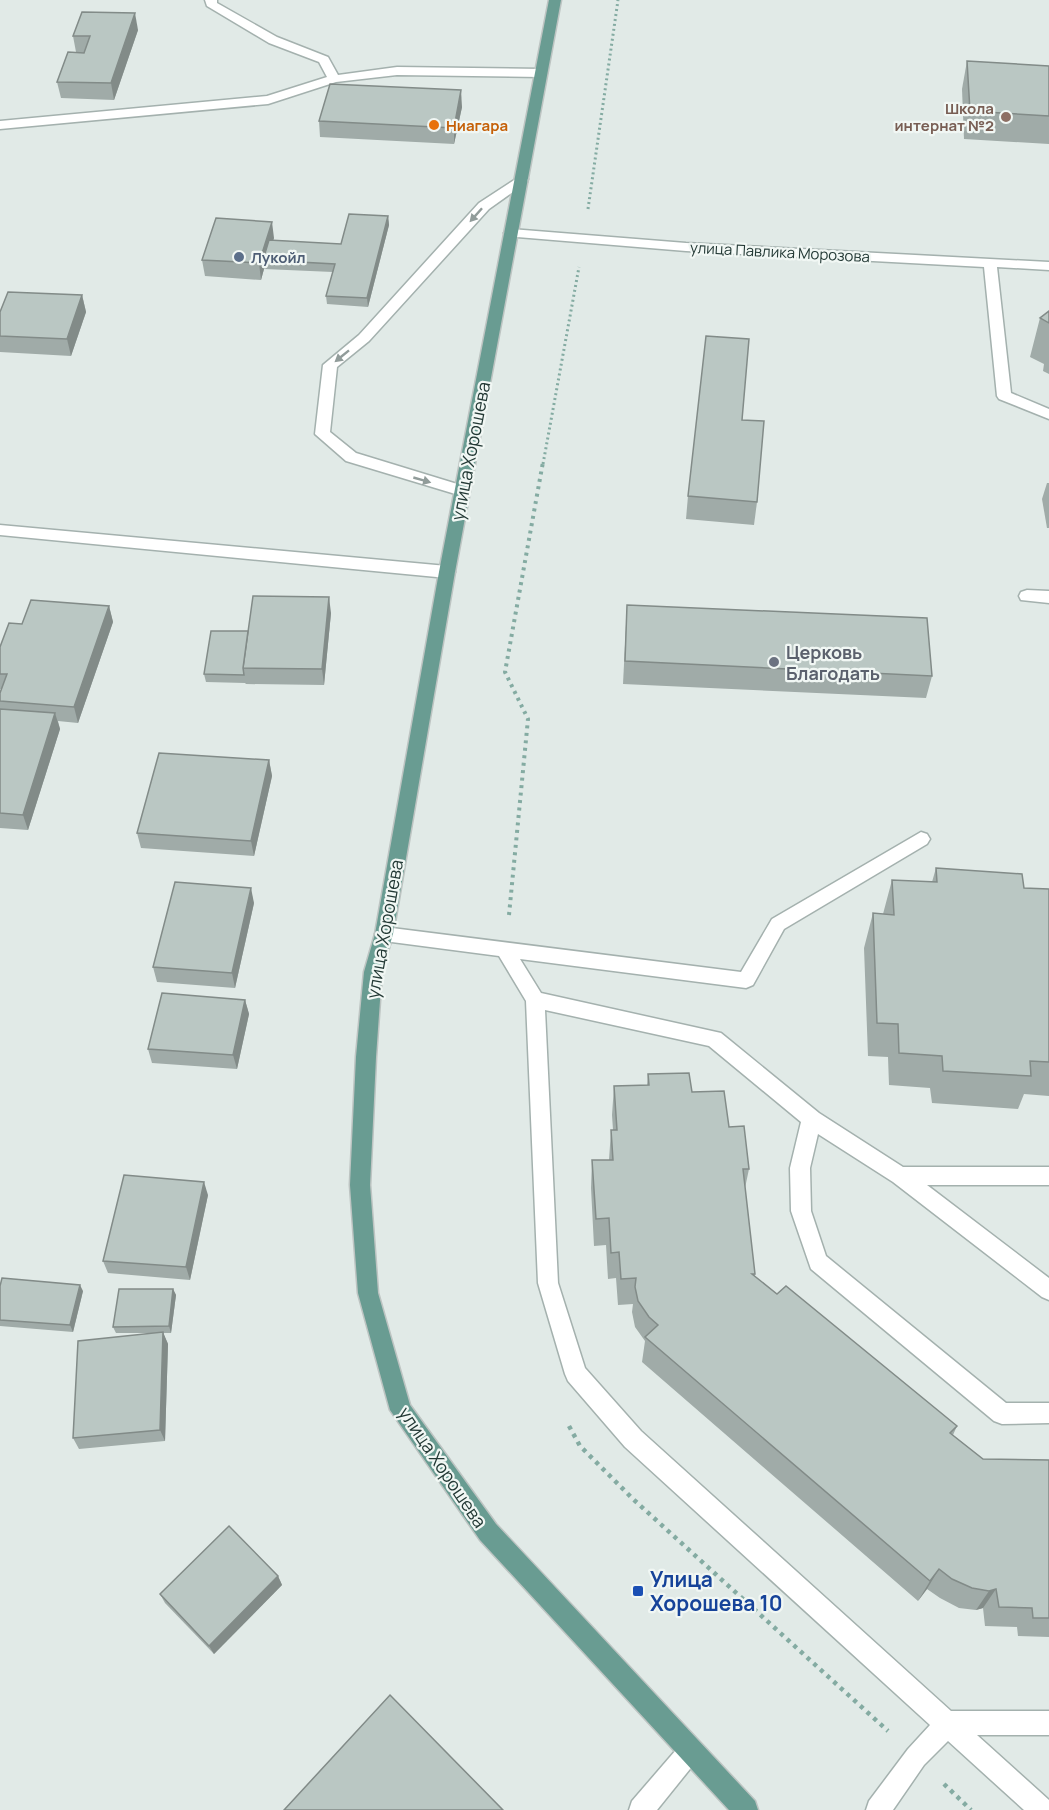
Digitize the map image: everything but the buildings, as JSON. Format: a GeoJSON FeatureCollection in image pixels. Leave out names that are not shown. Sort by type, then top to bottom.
{"type":"FeatureCollection","features":[{"type":"Feature","properties":{"kind":"main road","name":"улица Хорошева"},"geometry":{"type":"LineString","coordinates":[[555,0],[447,572],[384,934],[373,972],[366,1057],[360,1185],[368,1293],[401,1410],[488,1532],[746,1810]]}},
{"type":"Feature","properties":{"kind":"street"},"geometry":{"type":"LineString","coordinates":[[211,0],[211,4],[273,40],[324,60],[334,79]]}},
{"type":"Feature","properties":{"kind":"street"},"geometry":{"type":"LineString","coordinates":[[0,124],[268,100],[334,79],[397,71],[541,73]]}},
{"type":"Feature","properties":{"kind":"street"},"geometry":{"type":"LineString","coordinates":[[462,491],[351,457],[322,434],[330,365],[364,338],[484,206],[522,179]]}},
{"type":"Feature","properties":{"kind":"street","name":"улица Павлика Морозова"},"geometry":{"type":"LineString","coordinates":[[511,233],[584,240],[1049,266]]}},
{"type":"Feature","properties":{"kind":"street"},"geometry":{"type":"LineString","coordinates":[[990,263],[1004,396],[1049,414]]}},
{"type":"Feature","properties":{"kind":"street"},"geometry":{"type":"LineString","coordinates":[[0,530],[447,572]]}},
{"type":"Feature","properties":{"kind":"street"},"geometry":{"type":"LineString","coordinates":[[1027,596],[1049,597]]}},
{"type":"Feature","properties":{"kind":"street"},"geometry":{"type":"LineString","coordinates":[[384,934],[746,980],[778,924],[921,839]]}},
{"type":"Feature","properties":{"kind":"street"},"geometry":{"type":"LineString","coordinates":[[506,951],[535,1000],[548,1282],[576,1374],[633,1439],[1042,1810]]}},
{"type":"Feature","properties":{"kind":"street"},"geometry":{"type":"LineString","coordinates":[[535,1000],[714,1039],[812,1119],[900,1176],[1049,1290]]}},
{"type":"Feature","properties":{"kind":"street"},"geometry":{"type":"LineString","coordinates":[[812,1119],[800,1168],[801,1212],[818,1262],[1002,1414],[1049,1413]]}},
{"type":"Feature","properties":{"kind":"street"},"geometry":{"type":"LineString","coordinates":[[900,1176],[1049,1176]]}},
{"type":"Feature","properties":{"kind":"street"},"geometry":{"type":"LineString","coordinates":[[878,1810],[916,1757],[948,1723],[1049,1723]]}},
{"type":"Feature","properties":{"kind":"street"},"geometry":{"type":"LineString","coordinates":[[641,1810],[690,1751]]}},
{"type":"Feature","properties":{"kind":"path"},"geometry":{"type":"LineString","coordinates":[[506,951],[528,719],[505,672],[584,240],[618,0]]}},
{"type":"Feature","properties":{"kind":"place","name":"Школа интернат №2"},"geometry":{"type":"Point","coordinates":[1006,117]}},
{"type":"Feature","properties":{"kind":"place","name":"Ниагара"},"geometry":{"type":"Point","coordinates":[434,125]}},
{"type":"Feature","properties":{"kind":"place","name":"Лукойл"},"geometry":{"type":"Point","coordinates":[239,257]}},
{"type":"Feature","properties":{"kind":"place","name":"Церковь Благодать"},"geometry":{"type":"Point","coordinates":[774,662]}},
{"type":"Feature","properties":{"kind":"place","name":"Улица Хорошева 10"},"geometry":{"type":"Point","coordinates":[638,1591]}}]}
